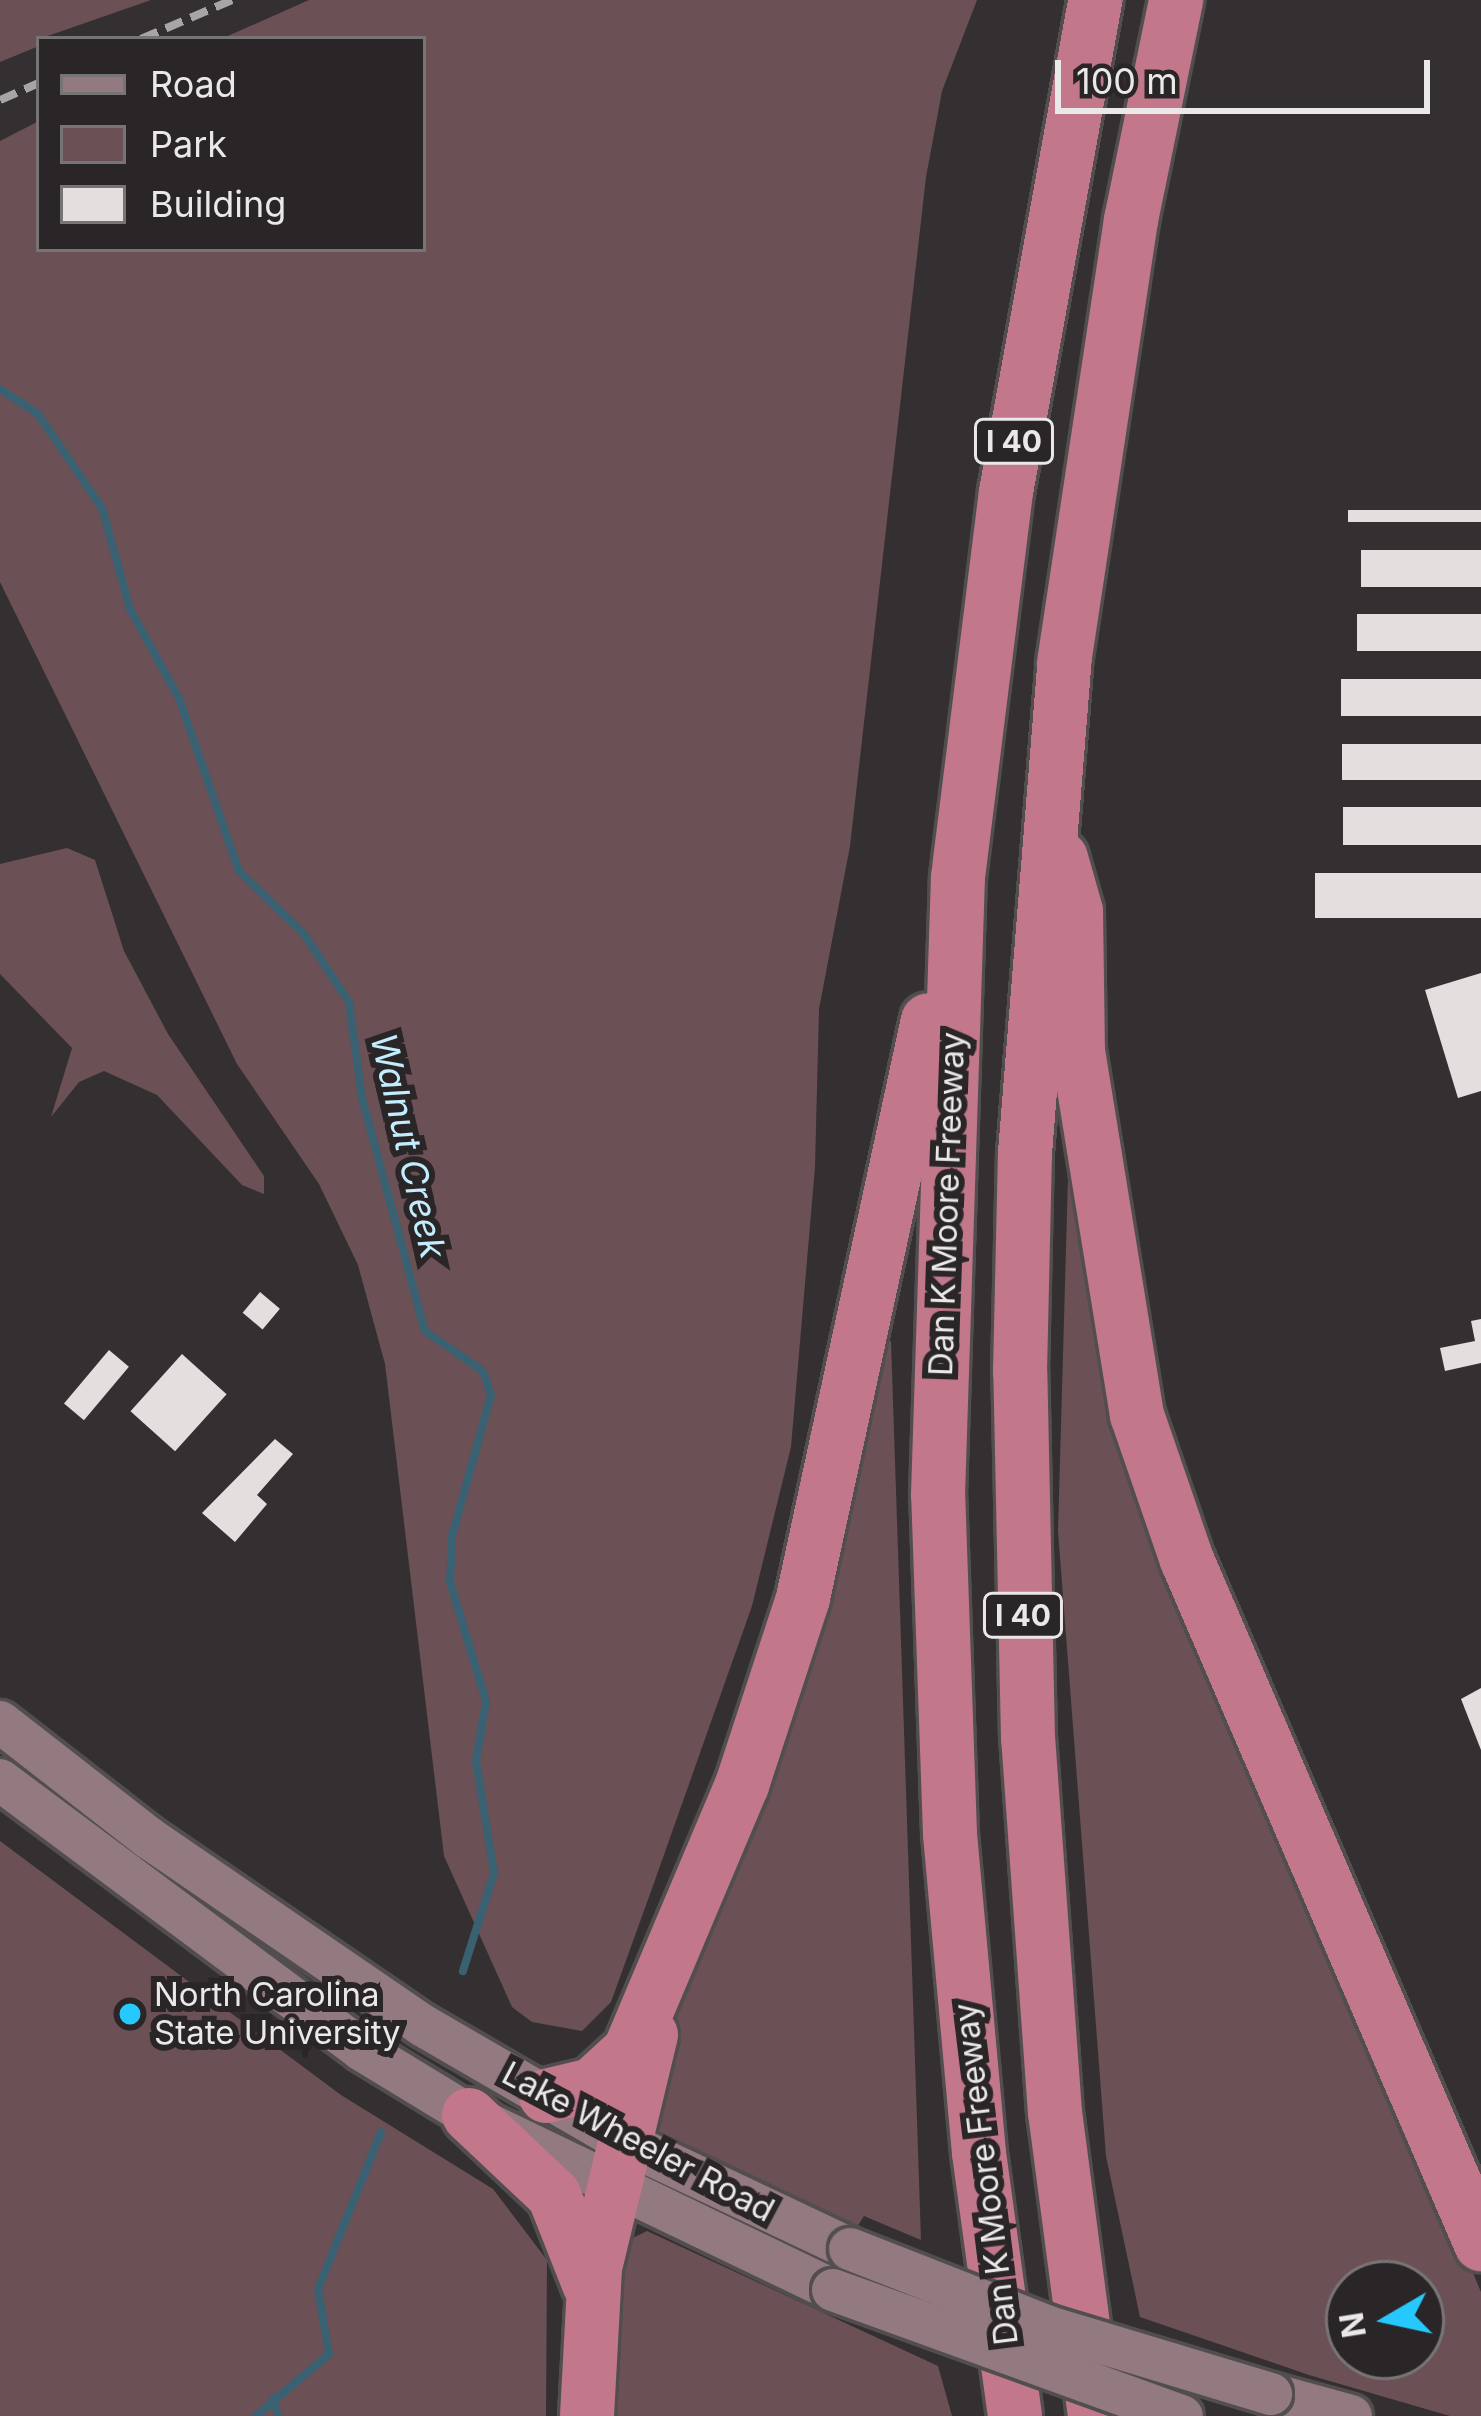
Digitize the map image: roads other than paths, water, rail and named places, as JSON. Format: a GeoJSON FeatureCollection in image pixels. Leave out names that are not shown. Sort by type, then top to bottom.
{"type":"FeatureCollection","features":[{"type":"Feature","properties":{"kind":"highway","name":"Dan K Moore Freeway"},"geometry":{"type":"LineString","coordinates":[[1015,2416],[979,2153],[950,1834],[938,1517],[958,877],[1009,468],[1095,0]]}},
{"type":"Feature","properties":{"kind":"highway","name":"I 40"},"geometry":{"type":"LineString","coordinates":[[1095,2416],[1055,2114],[1021,1548],[1025,1153],[1048,811],[1084,514],[1176,0]]}},
{"type":"Feature","properties":{"kind":"highway"},"geometry":{"type":"LineString","coordinates":[[1048,811],[1076,911],[1078,1051],[1137,1414],[1187,1560],[1481,2243]]}},
{"type":"Feature","properties":{"kind":"highway"},"geometry":{"type":"LineString","coordinates":[[587,2416],[592,2300],[617,2163],[679,1941],[803,1598],[958,877]]}},
{"type":"Feature","properties":{"kind":"highway"},"geometry":{"type":"LineString","coordinates":[[545,2096],[592,2085],[620,2066],[679,1941]]}},
{"type":"Feature","properties":{"kind":"highway"},"geometry":{"type":"LineString","coordinates":[[469,2115],[554,2195],[576,2235],[592,2300]]}},
{"type":"Feature","properties":{"kind":"main road","name":"Lake Wheeler Road"},"geometry":{"type":"LineString","coordinates":[[0,1722],[281,1932],[545,2096],[617,2163],[833,2290],[1182,2416]]}},
{"type":"Feature","properties":{"kind":"main road","name":"Lake Wheeler Road"},"geometry":{"type":"LineString","coordinates":[[0,1780],[273,1990],[469,2115],[617,2163],[1049,2326],[1351,2416]]}},
{"type":"Feature","properties":{"kind":"waterway","name":"Walnut Creek"},"geometry":{"type":"LineString","coordinates":[[0,389],[38,414],[102,508],[130,609],[179,698],[239,871],[304,934],[349,1002],[362,1098],[425,1331],[483,1371],[491,1395],[452,1536],[450,1582],[486,1701],[476,1761],[494,1873],[463,1971]]}},
{"type":"Feature","properties":{"kind":"waterway","name":"Walnut Creek"},"geometry":{"type":"LineString","coordinates":[[256,2416],[329,2354],[318,2289],[381,2132]]}},
{"type":"Feature","properties":{"kind":"waterway"},"geometry":{"type":"LineString","coordinates":[[273,2398],[278,2416]]}},
{"type":"Feature","properties":{"kind":"railway"},"geometry":{"type":"LineString","coordinates":[[148,36],[232,0]]}},
{"type":"Feature","properties":{"kind":"railway"},"geometry":{"type":"LineString","coordinates":[[0,100],[36,84]]}},
{"type":"Feature","properties":{"kind":"place","name":"North Carolina State University"},"geometry":{"type":"Point","coordinates":[130,2014]}}]}
